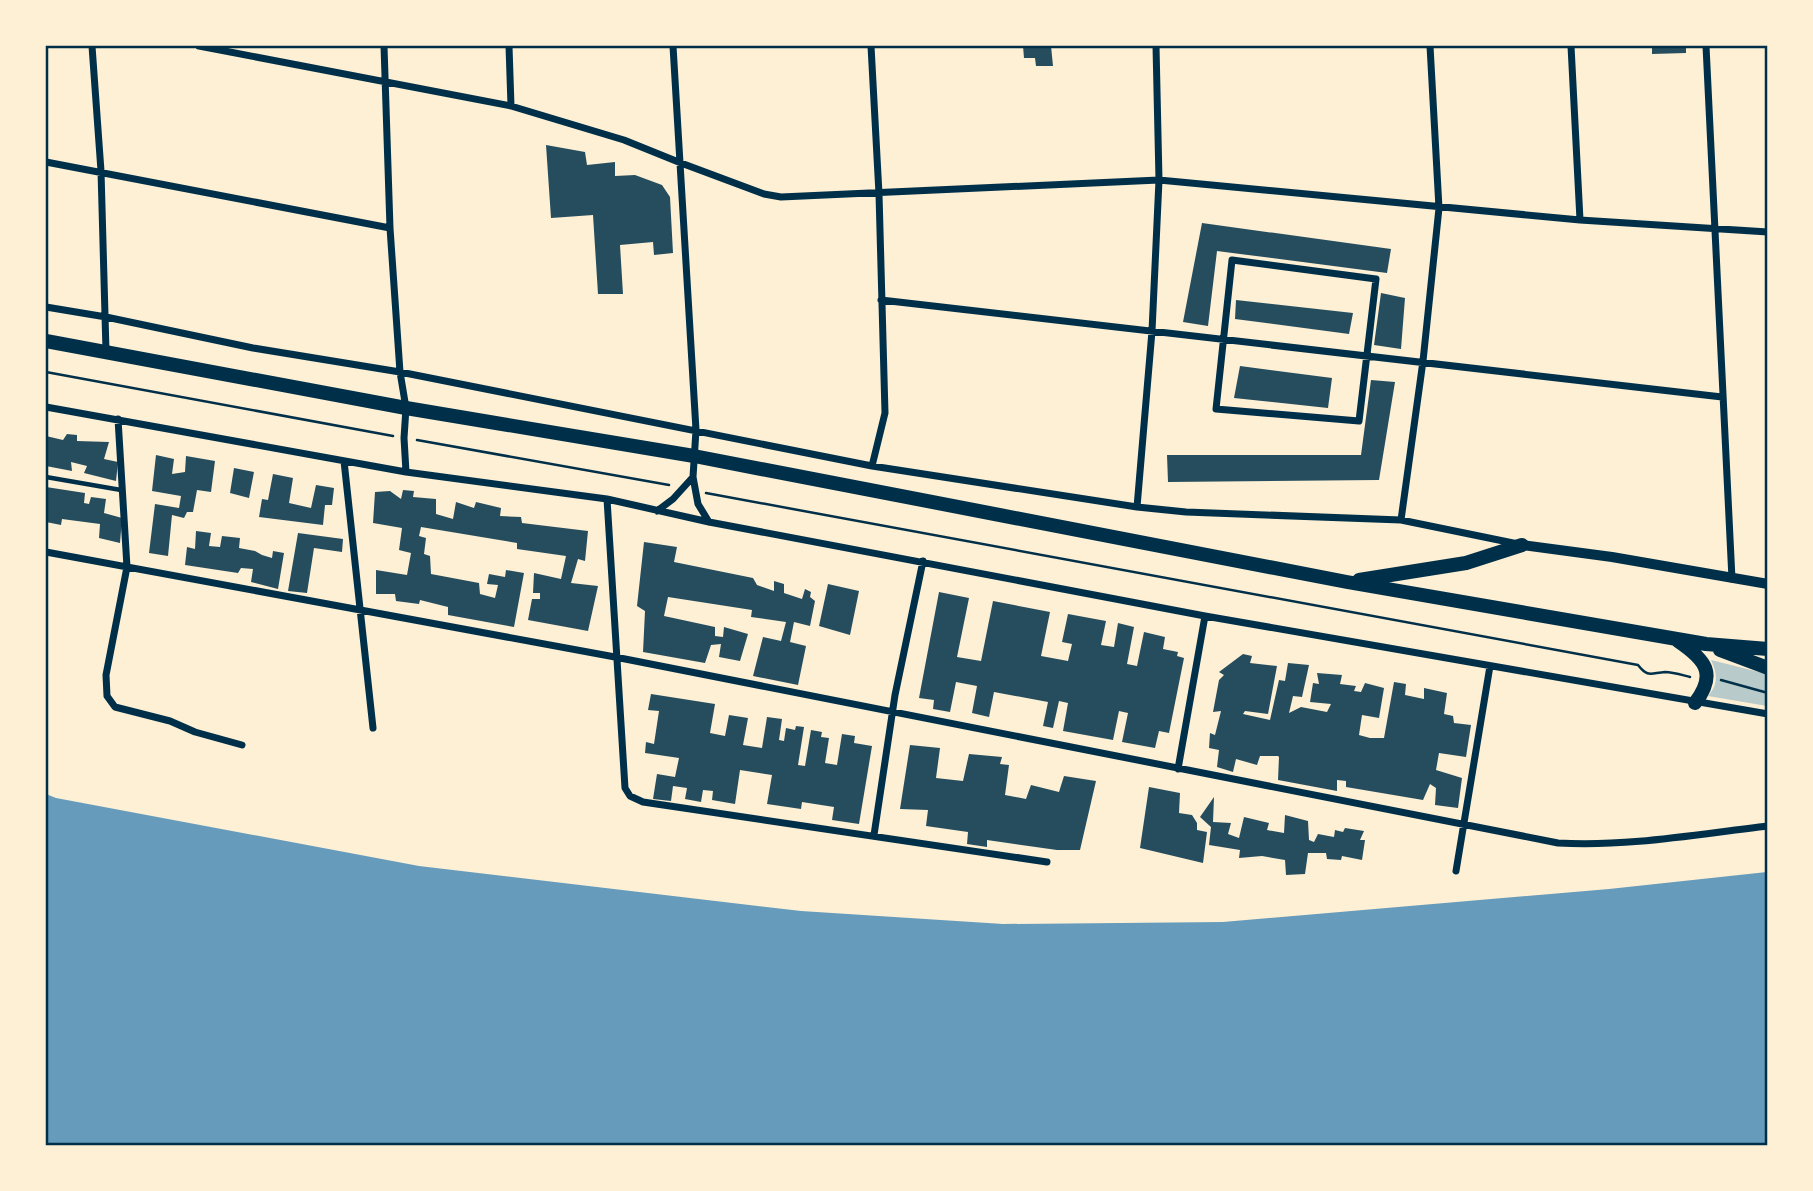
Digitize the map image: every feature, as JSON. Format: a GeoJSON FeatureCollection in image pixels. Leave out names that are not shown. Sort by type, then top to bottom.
{"type":"FeatureCollection","features":[{"type":"Feature","properties":{"kind":"main road"},"geometry":{"type":"LineString","coordinates":[[46,341],[406,408],[694,456],[1347,582],[1706,644],[1768,649]]}},
{"type":"Feature","properties":{"kind":"main road"},"geometry":{"type":"LineString","coordinates":[[1347,582],[1466,563],[1522,545]]}},
{"type":"Feature","properties":{"kind":"main road"},"geometry":{"type":"LineString","coordinates":[[1674,638],[1707,669],[1708,679],[1695,703]]}},
{"type":"Feature","properties":{"kind":"main road"},"geometry":{"type":"LineString","coordinates":[[1706,644],[1768,668]]}},
{"type":"Feature","properties":{"kind":"street"},"geometry":{"type":"LineString","coordinates":[[92,46],[101,171],[106,352]]}},
{"type":"Feature","properties":{"kind":"street"},"geometry":{"type":"LineString","coordinates":[[199,46],[511,106],[624,139],[764,194],[781,197],[1159,180],[1439,208],[1768,232]]}},
{"type":"Feature","properties":{"kind":"street"},"geometry":{"type":"LineString","coordinates":[[384,46],[390,228],[400,372],[406,408],[406,472]]}},
{"type":"Feature","properties":{"kind":"street"},"geometry":{"type":"LineString","coordinates":[[509,46],[511,106]]}},
{"type":"Feature","properties":{"kind":"street"},"geometry":{"type":"LineString","coordinates":[[673,46],[696,430],[693,477],[698,504],[709,522]]}},
{"type":"Feature","properties":{"kind":"street"},"geometry":{"type":"LineString","coordinates":[[871,46],[879,194],[885,413],[872,466]]}},
{"type":"Feature","properties":{"kind":"street"},"geometry":{"type":"LineString","coordinates":[[1138,507],[1152,331],[1159,180],[1156,46]]}},
{"type":"Feature","properties":{"kind":"street"},"geometry":{"type":"LineString","coordinates":[[1401,520],[1423,361],[1439,208],[1430,46]]}},
{"type":"Feature","properties":{"kind":"street"},"geometry":{"type":"LineString","coordinates":[[1571,46],[1580,220]]}},
{"type":"Feature","properties":{"kind":"street"},"geometry":{"type":"LineString","coordinates":[[1706,46],[1732,579]]}},
{"type":"Feature","properties":{"kind":"street"},"geometry":{"type":"LineString","coordinates":[[46,162],[390,228]]}},
{"type":"Feature","properties":{"kind":"street"},"geometry":{"type":"LineString","coordinates":[[1232,260],[1376,279],[1368,355],[1359,421],[1216,409],[1232,260]]}},
{"type":"Feature","properties":{"kind":"street"},"geometry":{"type":"LineString","coordinates":[[881,300],[1722,397]]}},
{"type":"Feature","properties":{"kind":"street"},"geometry":{"type":"LineString","coordinates":[[46,307],[229,343],[400,372],[872,466],[1186,512],[1401,520],[1522,545],[1612,557],[1768,584]]}},
{"type":"Feature","properties":{"kind":"street"},"geometry":{"type":"LineString","coordinates":[[46,407],[406,472],[607,499],[709,522],[1205,616],[1768,714]]}},
{"type":"Feature","properties":{"kind":"street"},"geometry":{"type":"LineString","coordinates":[[118,419],[127,568],[106,675],[107,696],[116,707],[170,721],[195,732],[242,745]]}},
{"type":"Feature","properties":{"kind":"street"},"geometry":{"type":"LineString","coordinates":[[344,461],[373,728]]}},
{"type":"Feature","properties":{"kind":"street"},"geometry":{"type":"LineString","coordinates":[[657,511],[693,477]]}},
{"type":"Feature","properties":{"kind":"street"},"geometry":{"type":"LineString","coordinates":[[607,499],[625,788],[630,796],[643,802],[1047,862]]}},
{"type":"Feature","properties":{"kind":"street"},"geometry":{"type":"LineString","coordinates":[[46,552],[615,657],[1558,843],[1631,843],[1768,826]]}},
{"type":"Feature","properties":{"kind":"street"},"geometry":{"type":"LineString","coordinates":[[874,835],[892,712],[923,561]]}},
{"type":"Feature","properties":{"kind":"street"},"geometry":{"type":"LineString","coordinates":[[1178,769],[1205,616]]}},
{"type":"Feature","properties":{"kind":"street"},"geometry":{"type":"LineString","coordinates":[[1456,871],[1490,666]]}},
{"type":"Feature","properties":{"kind":"lane"},"geometry":{"type":"LineString","coordinates":[[46,477],[121,490]]}},
{"type":"Feature","properties":{"kind":"path"},"geometry":{"type":"LineString","coordinates":[[46,372],[685,487]]}},
{"type":"Feature","properties":{"kind":"path"},"geometry":{"type":"LineString","coordinates":[[695,490],[1638,665],[1645,674],[1653,676],[1666,672],[1719,680],[1768,693]]}},
{"type":"Feature","properties":{"kind":"shaded area"},"geometry":{"type":"Polygon","coordinates":[[[1711,660],[1767,674],[1767,706],[1708,696],[1716,678],[1711,660]]]}},
{"type":"Feature","properties":{"kind":"water"},"geometry":{"type":"Polygon","coordinates":[[[46,794],[419,866],[801,911],[1003,924],[1223,922],[1609,889],[1767,872],[1767,1145],[46,1145],[46,794]]]}},
{"type":"Feature","properties":{"kind":"building"},"geometry":{"type":"Polygon","coordinates":[[[1023,46],[1051,46],[1053,66],[1036,66],[1035,58],[1024,58],[1023,46]]]}},
{"type":"Feature","properties":{"kind":"building"},"geometry":{"type":"Polygon","coordinates":[[[1652,46],[1686,46],[1686,53],[1652,54],[1652,46]]]}},
{"type":"Feature","properties":{"kind":"building"},"geometry":{"type":"Polygon","coordinates":[[[546,145],[585,152],[587,165],[615,162],[615,176],[635,175],[662,185],[670,197],[673,253],[654,255],[653,242],[620,245],[623,294],[598,294],[593,215],[551,218],[546,145]]]}},
{"type":"Feature","properties":{"kind":"building"},"geometry":{"type":"Polygon","coordinates":[[[1202,223],[1391,249],[1387,273],[1217,251],[1208,326],[1183,322],[1202,223]]]}},
{"type":"Feature","properties":{"kind":"building"},"geometry":{"type":"Polygon","coordinates":[[[1381,293],[1405,298],[1401,349],[1374,345],[1381,293]]]}},
{"type":"Feature","properties":{"kind":"building"},"geometry":{"type":"Polygon","coordinates":[[[1236,300],[1353,313],[1349,334],[1235,319],[1236,300]]]}},
{"type":"Feature","properties":{"kind":"building"},"geometry":{"type":"Polygon","coordinates":[[[1240,366],[1332,378],[1328,408],[1234,398],[1240,366]]]}},
{"type":"Feature","properties":{"kind":"building"},"geometry":{"type":"Polygon","coordinates":[[[1371,380],[1395,382],[1379,480],[1168,482],[1167,455],[1361,455],[1371,380]]]}},
{"type":"Feature","properties":{"kind":"building"},"geometry":{"type":"Polygon","coordinates":[[[67,434],[77,435],[77,441],[109,442],[104,459],[118,462],[116,481],[84,473],[87,466],[71,462],[72,471],[46,466],[46,436],[63,440],[67,434]]]}},
{"type":"Feature","properties":{"kind":"building"},"geometry":{"type":"Polygon","coordinates":[[[156,455],[174,459],[172,474],[185,472],[186,456],[215,461],[211,492],[197,490],[193,512],[187,512],[184,518],[172,515],[168,556],[149,553],[155,504],[179,508],[181,496],[152,491],[156,455]]]}},
{"type":"Feature","properties":{"kind":"building"},"geometry":{"type":"Polygon","coordinates":[[[234,468],[254,472],[249,498],[230,493],[234,468]]]}},
{"type":"Feature","properties":{"kind":"building"},"geometry":{"type":"Polygon","coordinates":[[[273,474],[293,478],[289,503],[311,508],[316,485],[334,488],[332,505],[325,505],[323,525],[259,517],[262,499],[268,500],[273,474]]]}},
{"type":"Feature","properties":{"kind":"building"},"geometry":{"type":"Polygon","coordinates":[[[46,487],[85,493],[84,503],[89,504],[91,497],[106,499],[104,513],[122,518],[120,543],[99,538],[100,524],[62,519],[61,525],[46,522],[46,487]]]}},
{"type":"Feature","properties":{"kind":"building"},"geometry":{"type":"Polygon","coordinates":[[[403,490],[414,491],[413,497],[436,499],[436,514],[453,519],[456,502],[474,508],[476,502],[501,508],[500,516],[521,517],[522,523],[588,531],[585,561],[578,559],[571,583],[598,586],[588,631],[528,620],[532,599],[540,599],[540,593],[533,593],[534,573],[561,579],[566,556],[517,549],[517,543],[421,527],[419,536],[426,538],[424,554],[430,556],[431,574],[479,583],[480,594],[495,598],[498,585],[487,584],[489,574],[505,577],[506,570],[524,573],[514,627],[448,615],[448,607],[420,600],[419,604],[396,601],[395,594],[376,594],[376,570],[407,575],[411,553],[399,550],[402,528],[373,523],[375,492],[390,491],[401,499],[403,490]]]}},
{"type":"Feature","properties":{"kind":"building"},"geometry":{"type":"Polygon","coordinates":[[[196,531],[211,533],[209,546],[220,547],[222,536],[240,538],[239,548],[272,558],[273,551],[284,553],[278,589],[251,582],[253,569],[241,568],[238,573],[185,565],[187,547],[195,549],[196,531]]]}},
{"type":"Feature","properties":{"kind":"building"},"geometry":{"type":"Polygon","coordinates":[[[298,533],[343,539],[342,552],[314,548],[307,593],[288,591],[298,533]]]}},
{"type":"Feature","properties":{"kind":"building"},"geometry":{"type":"Polygon","coordinates":[[[644,542],[677,547],[674,562],[753,578],[757,585],[774,591],[774,581],[784,584],[784,593],[802,599],[805,589],[811,592],[810,597],[815,601],[810,626],[794,622],[790,642],[806,646],[798,685],[753,676],[763,637],[781,641],[786,622],[751,617],[752,610],[668,597],[664,616],[715,627],[715,636],[723,637],[724,627],[748,634],[740,661],[719,657],[721,644],[711,645],[705,663],[643,652],[645,611],[637,606],[644,542]]]}},
{"type":"Feature","properties":{"kind":"building"},"geometry":{"type":"Polygon","coordinates":[[[828,584],[859,591],[850,635],[819,626],[828,584]]]}},
{"type":"Feature","properties":{"kind":"building"},"geometry":{"type":"Polygon","coordinates":[[[939,592],[969,598],[957,657],[981,661],[993,601],[1050,612],[1041,656],[1068,661],[1072,644],[1062,642],[1068,614],[1106,621],[1101,645],[1114,647],[1118,623],[1134,627],[1127,664],[1137,666],[1144,632],[1165,637],[1163,649],[1178,652],[1177,656],[1184,658],[1169,733],[1159,731],[1155,748],[1122,742],[1128,713],[1119,711],[1113,740],[1063,731],[1068,703],[1059,701],[1053,728],[1043,726],[1048,702],[994,692],[989,717],[972,713],[977,686],[956,682],[950,712],[933,709],[934,700],[919,698],[939,592]]]}},
{"type":"Feature","properties":{"kind":"building"},"geometry":{"type":"Polygon","coordinates":[[[1243,654],[1252,656],[1250,663],[1277,666],[1268,714],[1245,711],[1243,714],[1270,720],[1279,680],[1285,681],[1288,663],[1309,665],[1302,697],[1293,696],[1289,713],[1301,707],[1327,712],[1331,704],[1310,702],[1313,683],[1319,684],[1317,673],[1342,675],[1340,684],[1356,686],[1354,691],[1361,692],[1365,683],[1384,688],[1379,718],[1362,715],[1359,735],[1370,738],[1384,738],[1394,682],[1406,684],[1405,695],[1424,699],[1424,688],[1447,693],[1444,714],[1453,716],[1454,723],[1471,725],[1466,757],[1439,753],[1436,770],[1462,778],[1458,808],[1435,805],[1436,788],[1430,784],[1423,800],[1346,787],[1346,781],[1337,780],[1337,791],[1278,780],[1278,756],[1260,756],[1257,765],[1236,759],[1233,772],[1217,767],[1219,750],[1209,748],[1210,733],[1215,735],[1221,711],[1213,712],[1219,680],[1224,675],[1219,672],[1243,654]]]}},
{"type":"Feature","properties":{"kind":"building"},"geometry":{"type":"Polygon","coordinates":[[[651,694],[715,704],[710,733],[725,736],[729,715],[748,718],[743,745],[762,748],[767,717],[782,719],[779,740],[784,741],[786,728],[795,730],[796,726],[804,727],[798,765],[805,766],[811,730],[822,732],[821,737],[829,738],[825,763],[837,765],[842,734],[855,736],[854,743],[872,746],[859,824],[832,820],[834,807],[802,802],[801,809],[767,804],[772,775],[740,770],[735,804],[712,800],[713,791],[703,790],[701,802],[685,799],[687,788],[673,786],[671,801],[653,799],[657,774],[675,777],[679,758],[645,753],[646,742],[654,744],[659,711],[648,710],[651,694]]]}},
{"type":"Feature","properties":{"kind":"building"},"geometry":{"type":"Polygon","coordinates":[[[910,745],[940,748],[936,778],[963,781],[969,754],[1002,757],[1000,764],[1009,765],[1005,795],[1026,799],[1031,785],[1059,792],[1064,776],[1096,781],[1080,850],[1057,850],[987,840],[987,847],[967,844],[968,832],[926,826],[928,810],[900,809],[910,745]]]}},
{"type":"Feature","properties":{"kind":"building"},"geometry":{"type":"Polygon","coordinates":[[[1149,787],[1180,793],[1179,813],[1192,815],[1197,823],[1197,830],[1207,832],[1203,863],[1140,848],[1149,787]]]}},
{"type":"Feature","properties":{"kind":"building"},"geometry":{"type":"Polygon","coordinates":[[[1214,797],[1213,822],[1231,823],[1228,834],[1239,838],[1244,817],[1269,823],[1267,830],[1284,833],[1285,815],[1308,821],[1309,840],[1314,842],[1318,834],[1334,837],[1335,830],[1343,832],[1345,828],[1364,831],[1360,840],[1365,840],[1362,860],[1342,856],[1341,860],[1327,859],[1326,853],[1308,853],[1305,874],[1286,875],[1285,860],[1262,856],[1239,858],[1240,850],[1209,845],[1211,827],[1200,817],[1214,797]]]}}]}
